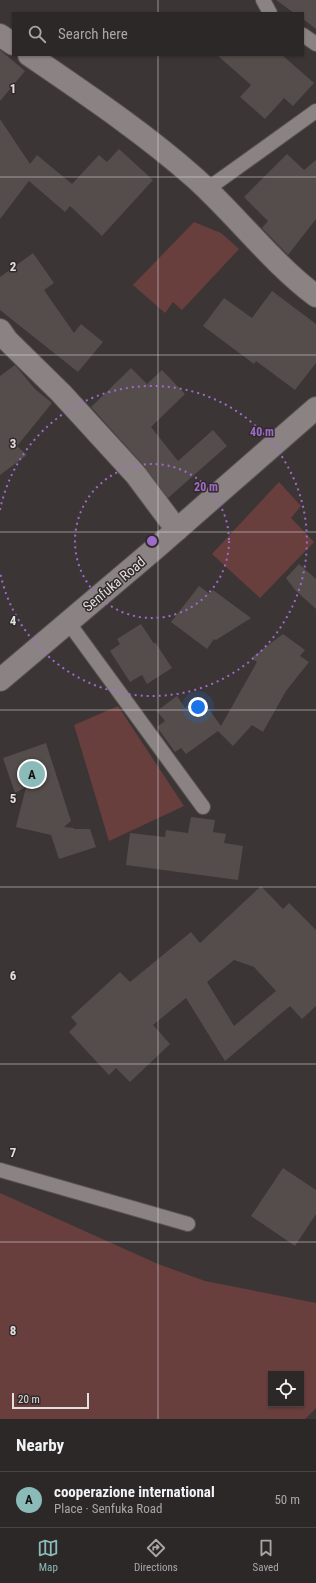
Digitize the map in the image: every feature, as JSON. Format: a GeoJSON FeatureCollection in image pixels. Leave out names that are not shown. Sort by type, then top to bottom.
{"type":"FeatureCollection","features":[{"type":"Feature","properties":{"kind":"street"},"geometry":{"type":"LineString","coordinates":[[0,35],[12,43]]}},
{"type":"Feature","properties":{"kind":"street"},"geometry":{"type":"LineString","coordinates":[[30,56],[127,123],[206,190],[274,260],[316,296]]}},
{"type":"Feature","properties":{"kind":"street"},"geometry":{"type":"LineString","coordinates":[[2,338],[61,393],[136,475],[177,530]]}},
{"type":"Feature","properties":{"kind":"street","name":"Senfuka Road"},"geometry":{"type":"LineString","coordinates":[[0,680],[177,530],[316,408]]}},
{"type":"Feature","properties":{"kind":"lane"},"geometry":{"type":"LineString","coordinates":[[263,0],[269,12]]}},
{"type":"Feature","properties":{"kind":"lane"},"geometry":{"type":"LineString","coordinates":[[304,36],[316,44]]}},
{"type":"Feature","properties":{"kind":"lane"},"geometry":{"type":"LineString","coordinates":[[206,190],[316,111]]}},
{"type":"Feature","properties":{"kind":"lane"},"geometry":{"type":"LineString","coordinates":[[68,622],[203,807]]}},
{"type":"Feature","properties":{"kind":"lane"},"geometry":{"type":"LineString","coordinates":[[0,1170],[188,1224]]}},
{"type":"Feature","properties":{"kind":"shaded area"},"geometry":{"type":"Polygon","coordinates":[[[194,222],[221,233],[239,249],[182,310],[173,302],[165,313],[133,285],[194,222]]]}},
{"type":"Feature","properties":{"kind":"shaded area"},"geometry":{"type":"Polygon","coordinates":[[[279,482],[301,506],[291,518],[314,542],[260,598],[212,554],[279,482]]]}},
{"type":"Feature","properties":{"kind":"shaded area"},"geometry":{"type":"Polygon","coordinates":[[[118,706],[184,806],[109,841],[74,725],[118,706]]]}},
{"type":"Feature","properties":{"kind":"shaded area"},"geometry":{"type":"Polygon","coordinates":[[[0,1193],[158,1264],[205,1281],[316,1303],[316,1408],[305,1419],[0,1419],[0,1193]]]}},
{"type":"Feature","properties":{"kind":"building"},"geometry":{"type":"Polygon","coordinates":[[[276,0],[316,0],[316,29],[304,20],[304,12],[293,12],[276,0]]]}},
{"type":"Feature","properties":{"kind":"building"},"geometry":{"type":"Polygon","coordinates":[[[0,50],[25,71],[0,101],[0,50]]]}},
{"type":"Feature","properties":{"kind":"building"},"geometry":{"type":"Polygon","coordinates":[[[218,56],[283,56],[314,83],[293,106],[284,98],[265,119],[240,97],[251,85],[218,56]]]}},
{"type":"Feature","properties":{"kind":"building"},"geometry":{"type":"Polygon","coordinates":[[[0,119],[30,164],[37,155],[72,184],[99,155],[107,162],[119,149],[153,180],[102,236],[70,206],[65,212],[29,181],[0,219],[0,119]]]}},
{"type":"Feature","properties":{"kind":"building"},"geometry":{"type":"Polygon","coordinates":[[[287,154],[304,170],[316,160],[316,219],[288,255],[262,228],[268,221],[244,197],[287,154]]]}},
{"type":"Feature","properties":{"kind":"building"},"geometry":{"type":"Polygon","coordinates":[[[33,253],[54,283],[44,290],[74,333],[81,324],[103,342],[78,372],[0,310],[0,277],[33,253]]]}},
{"type":"Feature","properties":{"kind":"building"},"geometry":{"type":"Polygon","coordinates":[[[272,291],[316,324],[316,363],[295,390],[256,361],[254,364],[203,326],[224,298],[252,318],[272,291]]]}},
{"type":"Feature","properties":{"kind":"building"},"geometry":{"type":"Polygon","coordinates":[[[15,365],[35,389],[52,403],[17,446],[27,455],[0,475],[0,376],[15,365]]]}},
{"type":"Feature","properties":{"kind":"building"},"geometry":{"type":"Polygon","coordinates":[[[131,368],[147,384],[162,370],[185,394],[151,427],[178,461],[213,430],[227,446],[168,498],[145,467],[91,407],[131,368]]]}},
{"type":"Feature","properties":{"kind":"building"},"geometry":{"type":"Polygon","coordinates":[[[299,564],[316,579],[316,609],[295,590],[286,578],[299,564]]]}},
{"type":"Feature","properties":{"kind":"building"},"geometry":{"type":"Polygon","coordinates":[[[199,586],[210,594],[213,590],[251,618],[216,640],[214,639],[207,649],[171,622],[199,586]]]}},
{"type":"Feature","properties":{"kind":"building"},"geometry":{"type":"Polygon","coordinates":[[[141,624],[172,668],[147,684],[142,675],[130,682],[110,651],[120,644],[117,639],[141,624]]]}},
{"type":"Feature","properties":{"kind":"building"},"geometry":{"type":"Polygon","coordinates":[[[283,634],[305,650],[300,656],[309,662],[286,691],[263,732],[252,725],[233,746],[218,731],[186,754],[181,748],[175,752],[157,727],[165,721],[157,711],[177,696],[185,708],[200,697],[221,726],[257,662],[251,658],[283,634]]]}},
{"type":"Feature","properties":{"kind":"building"},"geometry":{"type":"Polygon","coordinates":[[[46,743],[71,821],[64,827],[74,829],[90,829],[96,847],[59,859],[51,835],[16,827],[26,787],[15,793],[3,758],[46,743]]]}},
{"type":"Feature","properties":{"kind":"building"},"geometry":{"type":"Polygon","coordinates":[[[191,817],[215,820],[213,832],[226,834],[224,843],[243,846],[238,880],[126,865],[130,833],[165,837],[166,830],[188,833],[191,817]]]}},
{"type":"Feature","properties":{"kind":"building"},"geometry":{"type":"Polygon","coordinates":[[[261,886],[283,909],[289,903],[316,930],[316,1006],[302,1019],[290,1006],[225,1061],[186,998],[153,1025],[170,1044],[130,1082],[116,1068],[109,1075],[69,1032],[77,1024],[71,1017],[120,972],[130,982],[191,932],[200,943],[261,886]],[[234,960],[207,982],[234,1026],[276,991],[254,967],[234,960]]]}},
{"type":"Feature","properties":{"kind":"building"},"geometry":{"type":"Polygon","coordinates":[[[283,1168],[316,1190],[316,1214],[295,1246],[251,1216],[283,1168]]]}},
{"type":"Feature","properties":{"kind":"place","name":"cooperazione international"},"geometry":{"type":"Point","coordinates":[32,774]}}]}
